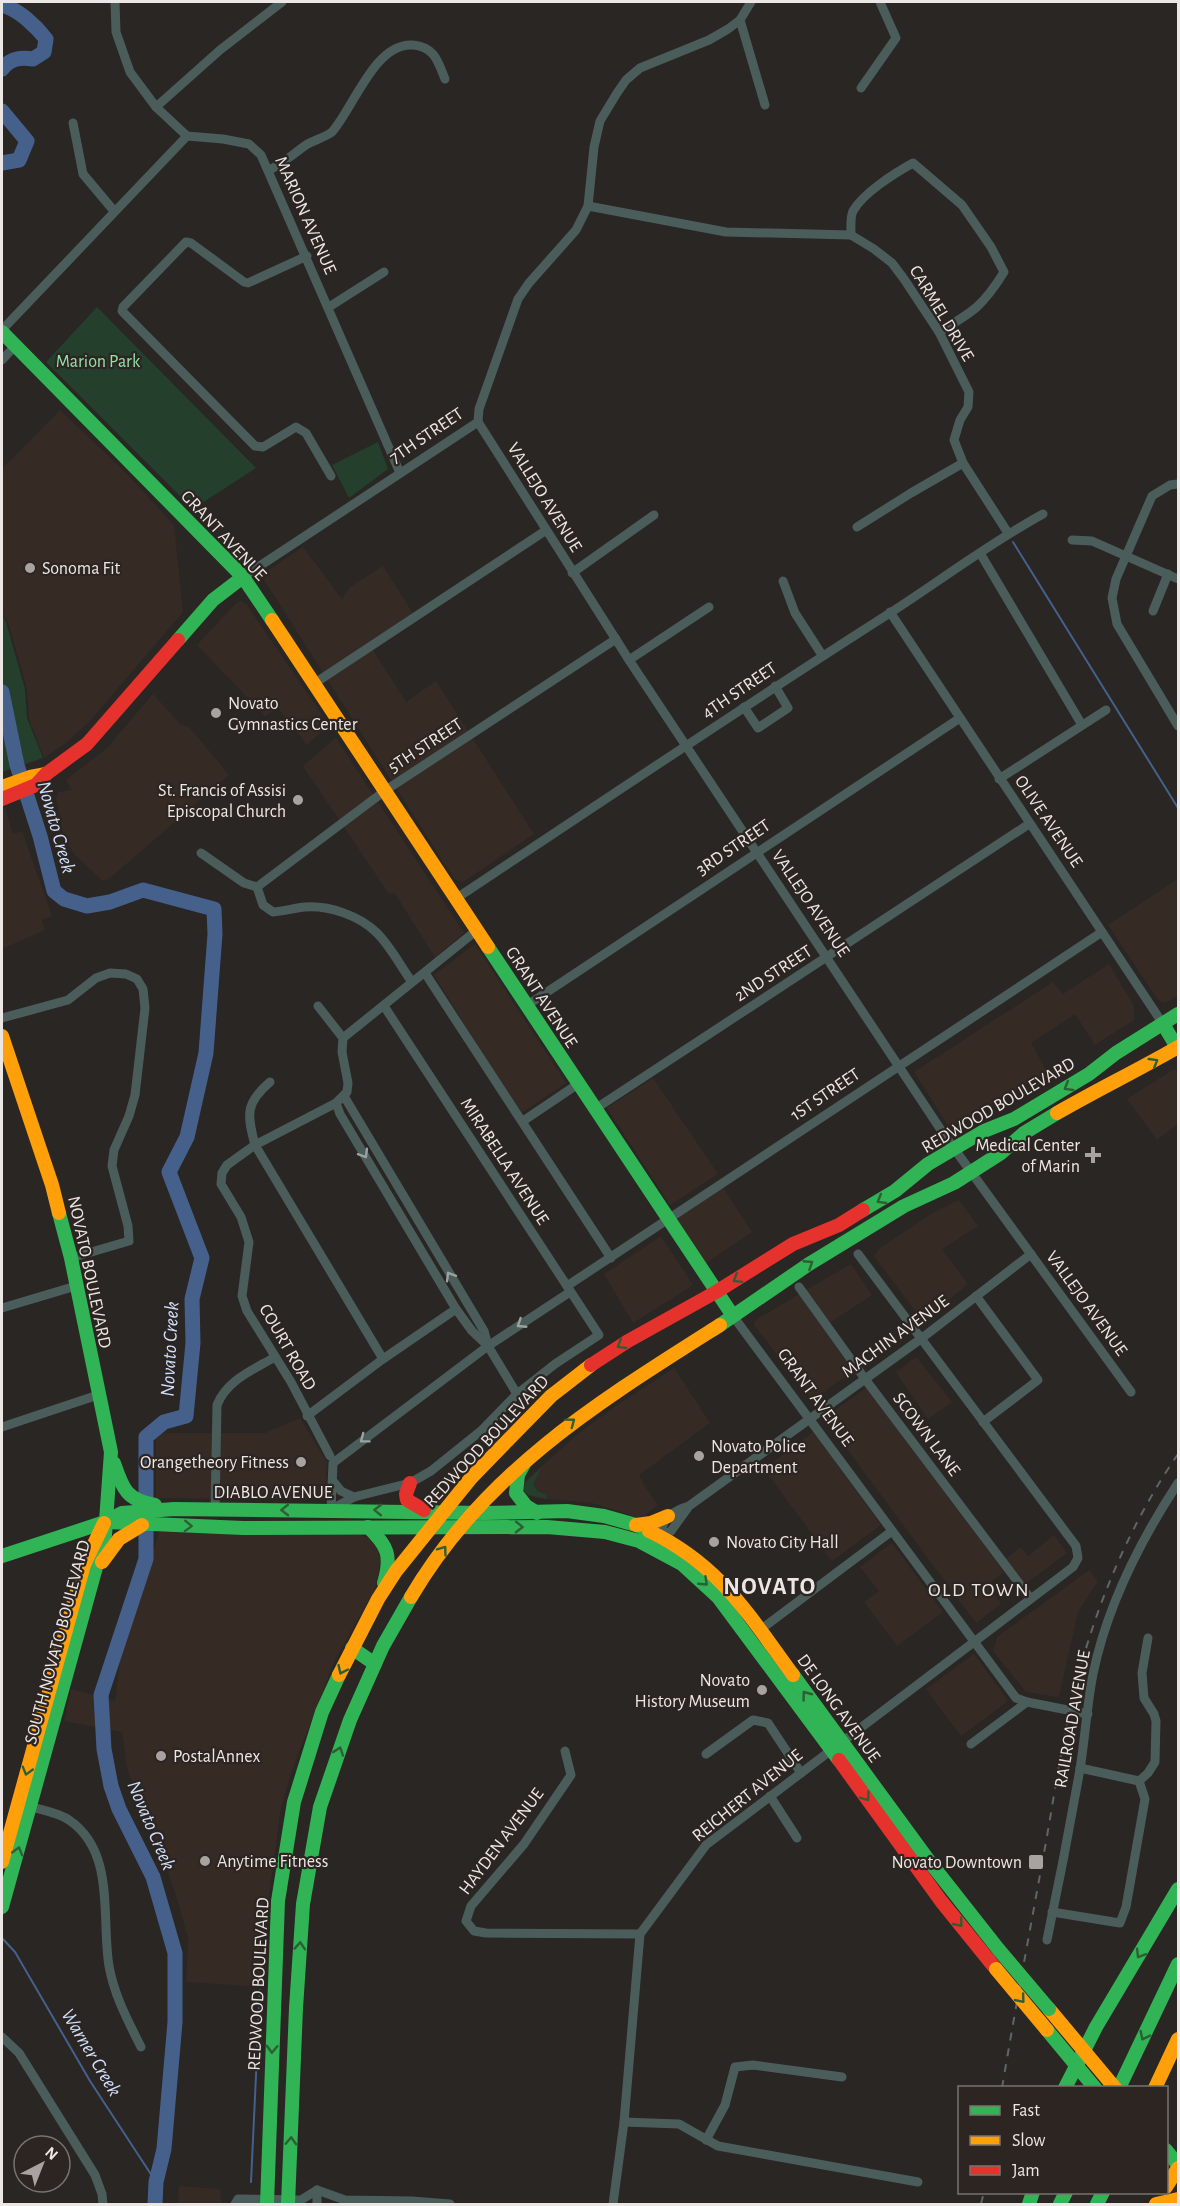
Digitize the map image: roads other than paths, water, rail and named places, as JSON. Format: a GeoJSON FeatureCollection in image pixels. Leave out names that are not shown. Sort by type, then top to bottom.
{"type":"FeatureCollection","features":[{"type":"Feature","properties":{"kind":"main road","name":"GRANT AVENUE"},"geometry":{"type":"LineString","coordinates":[[2,331],[243,577],[733,1316]]}},
{"type":"Feature","properties":{"kind":"main road","name":"7TH STREET"},"geometry":{"type":"LineString","coordinates":[[4,792],[37,778],[74,754],[100,730],[213,600],[243,577]]}},
{"type":"Feature","properties":{"kind":"main road","name":"REDWOOD BOULEVARD"},"geometry":{"type":"LineString","coordinates":[[267,2202],[278,1901],[294,1802],[322,1712],[352,1648],[378,1599],[442,1512],[509,1438],[569,1380],[620,1346],[716,1292],[793,1244],[849,1219],[895,1191],[928,1164],[984,1131],[1014,1119],[1080,1080],[1116,1053],[1179,1014]]}},
{"type":"Feature","properties":{"kind":"main road","name":"OLIVE AVENUE"},"geometry":{"type":"LineString","coordinates":[[1163,1024],[1178,1048]]}},
{"type":"Feature","properties":{"kind":"main road","name":"NOVATO BOULEVARD"},"geometry":{"type":"LineString","coordinates":[[2,1036],[5,1065],[52,1185],[71,1258],[111,1452],[110,1490],[105,1522]]}},
{"type":"Feature","properties":{"kind":"main road","name":"REDWOOD BOULEVARD"},"geometry":{"type":"LineString","coordinates":[[288,2202],[302,1916],[320,1807],[350,1720],[394,1624],[425,1574],[461,1527],[526,1459],[579,1416],[809,1264],[904,1206],[944,1189],[1001,1153],[1024,1133],[1103,1086],[1129,1075],[1178,1048]]}},
{"type":"Feature","properties":{"kind":"main road"},"geometry":{"type":"LineString","coordinates":[[93,1580],[110,1549],[140,1518],[132,1499],[121,1483],[111,1452]]}},
{"type":"Feature","properties":{"kind":"main road"},"geometry":{"type":"LineString","coordinates":[[526,1459],[518,1475],[516,1493],[526,1506],[537,1513]]}},
{"type":"Feature","properties":{"kind":"main road"},"geometry":{"type":"LineString","coordinates":[[410,1483],[406,1494],[407,1500],[425,1511]]}},
{"type":"Feature","properties":{"kind":"main road","name":"DIABLO AVENUE"},"geometry":{"type":"LineString","coordinates":[[2,1556],[105,1522],[164,1513],[215,1510],[442,1512]]}},
{"type":"Feature","properties":{"kind":"main road"},"geometry":{"type":"LineString","coordinates":[[214,1527],[219,1518],[238,1510]]}},
{"type":"Feature","properties":{"kind":"main road"},"geometry":{"type":"LineString","coordinates":[[331,1510],[332,1527]]}},
{"type":"Feature","properties":{"kind":"main road","name":"DE LONG AVENUE"},"geometry":{"type":"LineString","coordinates":[[442,1512],[587,1513],[636,1525],[659,1542],[716,1594],[999,1950],[1115,2086]]}},
{"type":"Feature","properties":{"kind":"main road","name":"DIABLO AVENUE"},"geometry":{"type":"LineString","coordinates":[[164,1513],[214,1527],[431,1527]]}},
{"type":"Feature","properties":{"kind":"main road"},"geometry":{"type":"LineString","coordinates":[[636,1525],[651,1523],[668,1516]]}},
{"type":"Feature","properties":{"kind":"main road","name":"SOUTH NOVATO BOULEVARD"},"geometry":{"type":"LineString","coordinates":[[2,1907],[24,1805],[87,1558],[94,1538],[105,1522]]}},
{"type":"Feature","properties":{"kind":"main road","name":"SOUTH NOVATO BOULEVARD"},"geometry":{"type":"LineString","coordinates":[[2,1862],[24,1805],[93,1580],[105,1535],[105,1522]]}},
{"type":"Feature","properties":{"kind":"main road"},"geometry":{"type":"LineString","coordinates":[[368,1527],[385,1543],[389,1554],[386,1578],[378,1599]]}},
{"type":"Feature","properties":{"kind":"main road","name":"DE LONG AVENUE"},"geometry":{"type":"LineString","coordinates":[[431,1527],[588,1529],[659,1542],[691,1555],[714,1574],[760,1630],[916,1866],[996,1969],[1093,2086]]}},
{"type":"Feature","properties":{"kind":"main road"},"geometry":{"type":"LineString","coordinates":[[65,1535],[80,1543],[87,1558]]}},
{"type":"Feature","properties":{"kind":"main road"},"geometry":{"type":"LineString","coordinates":[[352,1648],[375,1664]]}},
{"type":"Feature","properties":{"kind":"main road"},"geometry":{"type":"LineString","coordinates":[[916,1866],[930,1875],[945,1895],[953,1893]]}},
{"type":"Feature","properties":{"kind":"main road"},"geometry":{"type":"LineString","coordinates":[[1066,2086],[1076,2064],[1179,1889]]}},
{"type":"Feature","properties":{"kind":"main road"},"geometry":{"type":"LineString","coordinates":[[1118,2086],[1179,1964]]}},
{"type":"Feature","properties":{"kind":"main road"},"geometry":{"type":"LineString","coordinates":[[1156,2086],[1179,2039]]}},
{"type":"Feature","properties":{"kind":"main road"},"geometry":{"type":"LineString","coordinates":[[1168,2151],[1179,2167],[1171,2184]]}},
{"type":"Feature","properties":{"kind":"main road"},"geometry":{"type":"LineString","coordinates":[[1154,2205],[1179,2199]]}},
{"type":"Feature","properties":{"kind":"street"},"geometry":{"type":"LineString","coordinates":[[2,331],[187,136],[156,108],[130,72],[116,32],[115,2]]}},
{"type":"Feature","properties":{"kind":"street"},"geometry":{"type":"LineString","coordinates":[[156,108],[220,50],[282,2]]}},
{"type":"Feature","properties":{"kind":"street","name":"7TH STREET"},"geometry":{"type":"LineString","coordinates":[[243,577],[478,422],[479,409],[518,299],[529,283],[576,230],[588,207],[594,147],[600,121],[626,80],[640,68],[709,40],[740,20],[751,2]]}},
{"type":"Feature","properties":{"kind":"street"},"geometry":{"type":"LineString","coordinates":[[861,88],[896,38],[880,2]]}},
{"type":"Feature","properties":{"kind":"street"},"geometry":{"type":"LineString","coordinates":[[740,20],[765,105]]}},
{"type":"Feature","properties":{"kind":"street"},"geometry":{"type":"LineString","coordinates":[[269,170],[281,165],[309,143],[322,139],[332,132],[378,62],[388,52],[400,46],[411,45],[431,50],[437,58],[445,79]]}},
{"type":"Feature","properties":{"kind":"street"},"geometry":{"type":"LineString","coordinates":[[73,123],[83,174],[114,211]]}},
{"type":"Feature","properties":{"kind":"street","name":"MARION AVENUE"},"geometry":{"type":"LineString","coordinates":[[187,136],[249,144],[261,155],[400,473]]}},
{"type":"Feature","properties":{"kind":"street"},"geometry":{"type":"LineString","coordinates":[[588,207],[726,232],[851,235],[852,213],[862,200],[899,170],[913,163],[962,205],[991,247],[1004,272],[990,295],[971,313],[939,332]]}},
{"type":"Feature","properties":{"kind":"street","name":"CARMEL DRIVE"},"geometry":{"type":"LineString","coordinates":[[851,235],[892,263],[939,332],[969,392],[968,407],[960,420],[954,440],[963,463],[1008,533]]}},
{"type":"Feature","properties":{"kind":"street"},"geometry":{"type":"LineString","coordinates":[[307,256],[248,283],[191,243],[186,242],[123,307],[122,311],[255,446],[263,447],[296,427],[306,433],[331,476]]}},
{"type":"Feature","properties":{"kind":"street"},"geometry":{"type":"LineString","coordinates":[[329,307],[384,272]]}},
{"type":"Feature","properties":{"kind":"street"},"geometry":{"type":"LineString","coordinates":[[2,360],[15,346]]}},
{"type":"Feature","properties":{"kind":"street","name":"VALLEJO AVENUE"},"geometry":{"type":"LineString","coordinates":[[478,422],[572,573],[954,1149],[1131,1392]]}},
{"type":"Feature","properties":{"kind":"street"},"geometry":{"type":"LineString","coordinates":[[857,527],[963,463]]}},
{"type":"Feature","properties":{"kind":"street"},"geometry":{"type":"LineString","coordinates":[[1179,484],[1170,485],[1152,496],[1113,590],[1112,606],[1114,617],[1179,726]]}},
{"type":"Feature","properties":{"kind":"street","name":"4TH STREET"},"geometry":{"type":"LineString","coordinates":[[457,898],[1008,533],[1043,514]]}},
{"type":"Feature","properties":{"kind":"street"},"geometry":{"type":"LineString","coordinates":[[572,573],[654,515]]}},
{"type":"Feature","properties":{"kind":"street"},"geometry":{"type":"LineString","coordinates":[[315,683],[545,531]]}},
{"type":"Feature","properties":{"kind":"street"},"geometry":{"type":"LineString","coordinates":[[1072,540],[1092,541],[1179,579]]}},
{"type":"Feature","properties":{"kind":"street"},"geometry":{"type":"LineString","coordinates":[[980,553],[1082,725]]}},
{"type":"Feature","properties":{"kind":"street"},"geometry":{"type":"LineString","coordinates":[[1153,611],[1168,574]]}},
{"type":"Feature","properties":{"kind":"street"},"geometry":{"type":"LineString","coordinates":[[783,581],[795,613],[822,655]]}},
{"type":"Feature","properties":{"kind":"street"},"geometry":{"type":"LineString","coordinates":[[629,660],[709,606]]}},
{"type":"Feature","properties":{"kind":"street","name":"OLIVE AVENUE"},"geometry":{"type":"LineString","coordinates":[[890,612],[1163,1024]]}},
{"type":"Feature","properties":{"kind":"street","name":"5TH STREET"},"geometry":{"type":"LineString","coordinates":[[257,887],[386,790],[616,639]]}},
{"type":"Feature","properties":{"kind":"street"},"geometry":{"type":"LineString","coordinates":[[744,707],[758,728],[788,708],[775,686]]}},
{"type":"Feature","properties":{"kind":"street"},"geometry":{"type":"LineString","coordinates":[[999,779],[1106,710]]}},
{"type":"Feature","properties":{"kind":"street","name":"3RD STREET"},"geometry":{"type":"LineString","coordinates":[[526,1006],[756,851],[960,718]]}},
{"type":"Feature","properties":{"kind":"street","name":"2ND STREET"},"geometry":{"type":"LineString","coordinates":[[595,1109],[1029,824]]}},
{"type":"Feature","properties":{"kind":"street"},"geometry":{"type":"LineString","coordinates":[[201,853],[244,883],[257,887],[263,905],[273,912],[305,907],[324,908],[343,912],[360,921],[377,933],[412,982]]}},
{"type":"Feature","properties":{"kind":"street"},"geometry":{"type":"LineString","coordinates":[[343,1038],[477,930]]}},
{"type":"Feature","properties":{"kind":"street","name":"1ST STREET"},"geometry":{"type":"LineString","coordinates":[[331,1459],[668,1219],[1102,932]]}},
{"type":"Feature","properties":{"kind":"street"},"geometry":{"type":"LineString","coordinates":[[2,1018],[68,1000],[96,978],[110,973],[126,974],[137,979],[143,989],[145,1008],[135,1095],[129,1116],[114,1150],[112,1166],[128,1226],[129,1241],[71,1258]]}},
{"type":"Feature","properties":{"kind":"street"},"geometry":{"type":"LineString","coordinates":[[425,973],[611,1258]]}},
{"type":"Feature","properties":{"kind":"street"},"geometry":{"type":"LineString","coordinates":[[318,1005],[343,1038],[342,1052],[348,1083],[344,1096],[484,1331],[488,1346]]}},
{"type":"Feature","properties":{"kind":"street","name":"MIRABELLA AVENUE"},"geometry":{"type":"LineString","coordinates":[[384,1006],[598,1335],[555,1364],[517,1394]]}},
{"type":"Feature","properties":{"kind":"street"},"geometry":{"type":"LineString","coordinates":[[270,1082],[251,1103],[250,1118],[255,1145],[383,1359]]}},
{"type":"Feature","properties":{"kind":"street"},"geometry":{"type":"LineString","coordinates":[[523,1121],[578,1083]]}},
{"type":"Feature","properties":{"kind":"street","name":"COURT ROAD"},"geometry":{"type":"LineString","coordinates":[[331,1510],[333,1481],[331,1459],[291,1382],[247,1311],[242,1296],[249,1242],[241,1217],[221,1184],[222,1173],[227,1165],[255,1145],[336,1103],[344,1096]]}},
{"type":"Feature","properties":{"kind":"street"},"geometry":{"type":"LineString","coordinates":[[331,1510],[354,1497],[410,1483],[431,1471],[482,1430],[517,1394],[488,1346],[472,1331],[456,1309],[346,1124],[336,1103]]}},
{"type":"Feature","properties":{"kind":"street"},"geometry":{"type":"LineString","coordinates":[[858,1254],[983,1422],[1038,1380],[976,1296]]}},
{"type":"Feature","properties":{"kind":"street","name":"MACHIN AVENUE"},"geometry":{"type":"LineString","coordinates":[[659,1542],[689,1506],[922,1338],[1031,1254]]}},
{"type":"Feature","properties":{"kind":"street"},"geometry":{"type":"LineString","coordinates":[[2,1308],[76,1286]]}},
{"type":"Feature","properties":{"kind":"street","name":"SCOWN LANE"},"geometry":{"type":"LineString","coordinates":[[799,1287],[865,1379],[1030,1598]]}},
{"type":"Feature","properties":{"kind":"street"},"geometry":{"type":"LineString","coordinates":[[307,1416],[383,1359],[456,1309]]}},
{"type":"Feature","properties":{"kind":"street","name":"GRANT AVENUE"},"geometry":{"type":"LineString","coordinates":[[733,1316],[973,1642],[1016,1698],[1027,1702]]}},
{"type":"Feature","properties":{"kind":"street"},"geometry":{"type":"LineString","coordinates":[[215,1510],[217,1405],[225,1390],[234,1381],[275,1357]]}},
{"type":"Feature","properties":{"kind":"street"},"geometry":{"type":"LineString","coordinates":[[2,1427],[98,1395]]}},
{"type":"Feature","properties":{"kind":"street","name":"REICHERT AVENUE"},"geometry":{"type":"LineString","coordinates":[[640,1934],[705,1845],[1073,1567],[1078,1556],[1076,1546],[983,1422]]}},
{"type":"Feature","properties":{"kind":"street"},"geometry":{"type":"LineString","coordinates":[[333,1481],[341,1491],[354,1497]]}},
{"type":"Feature","properties":{"kind":"street","name":"RAILROAD AVENUE"},"geometry":{"type":"LineString","coordinates":[[1047,1940],[1080,1768],[1093,1674],[1121,1587],[1140,1548],[1179,1483]]}},
{"type":"Feature","properties":{"kind":"street","name":"MACHIN AVENUE"},"geometry":{"type":"LineString","coordinates":[[668,1516],[679,1508],[689,1506]]}},
{"type":"Feature","properties":{"kind":"street"},"geometry":{"type":"LineString","coordinates":[[659,1542],[668,1516]]}},
{"type":"Feature","properties":{"kind":"street"},"geometry":{"type":"LineString","coordinates":[[760,1630],[892,1531]]}},
{"type":"Feature","properties":{"kind":"street"},"geometry":{"type":"LineString","coordinates":[[1139,1781],[1148,1773],[1155,1760],[1156,1721],[1144,1698],[1142,1684],[1148,1638]]}},
{"type":"Feature","properties":{"kind":"street"},"geometry":{"type":"LineString","coordinates":[[970,1744],[1027,1702],[1088,1713]]}},
{"type":"Feature","properties":{"kind":"street"},"geometry":{"type":"LineString","coordinates":[[706,1754],[753,1720],[768,1723],[801,1773]]}},
{"type":"Feature","properties":{"kind":"street","name":"HAYDEN AVENUE"},"geometry":{"type":"LineString","coordinates":[[565,1751],[571,1775],[524,1844],[471,1906],[466,1921],[474,1930],[486,1933],[640,1934]]}},
{"type":"Feature","properties":{"kind":"street"},"geometry":{"type":"LineString","coordinates":[[1080,1768],[1139,1781]]}},
{"type":"Feature","properties":{"kind":"street"},"geometry":{"type":"LineString","coordinates":[[1052,1912],[1120,1923],[1126,1907],[1145,1799],[1139,1781]]}},
{"type":"Feature","properties":{"kind":"street"},"geometry":{"type":"LineString","coordinates":[[770,1796],[797,1838]]}},
{"type":"Feature","properties":{"kind":"street"},"geometry":{"type":"LineString","coordinates":[[24,1805],[68,1819],[87,1836],[98,1856],[107,1909],[109,1963],[114,1987],[141,2047]]}},
{"type":"Feature","properties":{"kind":"street"},"geometry":{"type":"LineString","coordinates":[[613,2205],[624,2122],[640,1934]]}},
{"type":"Feature","properties":{"kind":"street"},"geometry":{"type":"LineString","coordinates":[[2,2037],[19,2053],[95,2175],[102,2194],[103,2205]]}},
{"type":"Feature","properties":{"kind":"street"},"geometry":{"type":"LineString","coordinates":[[706,2140],[725,2105],[735,2067],[753,2065],[842,2077]]}},
{"type":"Feature","properties":{"kind":"street"},"geometry":{"type":"LineString","coordinates":[[624,2122],[679,2124],[718,2146],[918,2182]]}},
{"type":"Feature","properties":{"kind":"street"},"geometry":{"type":"LineString","coordinates":[[235,2205],[238,2199],[267,2202],[301,2200],[317,2190]]}},
{"type":"Feature","properties":{"kind":"street"},"geometry":{"type":"LineString","coordinates":[[317,2190],[345,2200],[450,2205]]}},
{"type":"Feature","properties":{"kind":"street"},"geometry":{"type":"LineString","coordinates":[[317,2190],[317,2205]]}},
{"type":"Feature","properties":{"kind":"waterway","name":"Novato Creek"},"geometry":{"type":"LineString","coordinates":[[2,5],[26,19],[46,39],[44,52],[33,59],[12,60],[2,69]]}},
{"type":"Feature","properties":{"kind":"waterway","name":"Novato Creek"},"geometry":{"type":"LineString","coordinates":[[2,111],[27,141],[19,160],[2,163]]}},
{"type":"Feature","properties":{"kind":"waterway"},"geometry":{"type":"LineString","coordinates":[[1013,542],[1178,808]]}},
{"type":"Feature","properties":{"kind":"waterway","name":"Novato Creek"},"geometry":{"type":"LineString","coordinates":[[2,692],[17,765],[40,836],[54,891],[64,899],[87,906],[110,902],[143,890],[214,909],[215,934],[206,1053],[187,1137],[169,1172],[202,1258],[192,1299],[193,1343],[186,1416],[164,1422],[146,1437],[146,1559],[101,1695],[104,1749],[111,1786],[119,1809],[153,1877],[175,1953],[175,2022],[164,2149],[156,2182],[155,2204]]}},
{"type":"Feature","properties":{"kind":"waterway","name":"Warner Creek"},"geometry":{"type":"LineString","coordinates":[[2,1938],[15,1952],[90,2081],[156,2182]]}},
{"type":"Feature","properties":{"kind":"waterway"},"geometry":{"type":"LineString","coordinates":[[251,2182],[260,1990]]}},
{"type":"Feature","properties":{"kind":"railway"},"geometry":{"type":"LineString","coordinates":[[1002,2086],[1062,1747],[1078,1678],[1092,1628],[1123,1551],[1149,1501],[1178,1454]]}},
{"type":"Feature","properties":{"kind":"railway"},"geometry":{"type":"LineString","coordinates":[[981,2204],[984,2194]]}},
{"type":"Feature","properties":{"kind":"place","name":"Sonoma Fit"},"geometry":{"type":"Point","coordinates":[30,568]}},
{"type":"Feature","properties":{"kind":"place","name":"Novato Gymnastics Center"},"geometry":{"type":"Point","coordinates":[216,713]}},
{"type":"Feature","properties":{"kind":"place","name":"St. Francis of Assisi Episcopal Church"},"geometry":{"type":"Point","coordinates":[298,800]}},
{"type":"Feature","properties":{"kind":"place","name":"Medical Center of Marin"},"geometry":{"type":"Point","coordinates":[1093,1155]}},
{"type":"Feature","properties":{"kind":"place","name":"Novato Police Department"},"geometry":{"type":"Point","coordinates":[699,1456]}},
{"type":"Feature","properties":{"kind":"place","name":"Orangetheory Fitness"},"geometry":{"type":"Point","coordinates":[301,1462]}},
{"type":"Feature","properties":{"kind":"place","name":"Novato City Hall"},"geometry":{"type":"Point","coordinates":[714,1542]}},
{"type":"Feature","properties":{"kind":"place","name":"Novato History Museum"},"geometry":{"type":"Point","coordinates":[762,1690]}},
{"type":"Feature","properties":{"kind":"place","name":"PostalAnnex"},"geometry":{"type":"Point","coordinates":[161,1756]}},
{"type":"Feature","properties":{"kind":"place","name":"Anytime Fitness"},"geometry":{"type":"Point","coordinates":[205,1861]}},
{"type":"Feature","properties":{"kind":"place","name":"Novato Downtown"},"geometry":{"type":"Point","coordinates":[1036,1862]}},
{"type":"Feature","properties":{"kind":"district","name":"NOVATO"},"geometry":{"type":"Point","coordinates":[770,1586]}},
{"type":"Feature","properties":{"kind":"district","name":"OLD TOWN"},"geometry":{"type":"Point","coordinates":[979,1589]}},
{"type":"Feature","properties":{"kind":"park label","name":"Marion Park"},"geometry":{"type":"Point","coordinates":[98,361]}}]}
